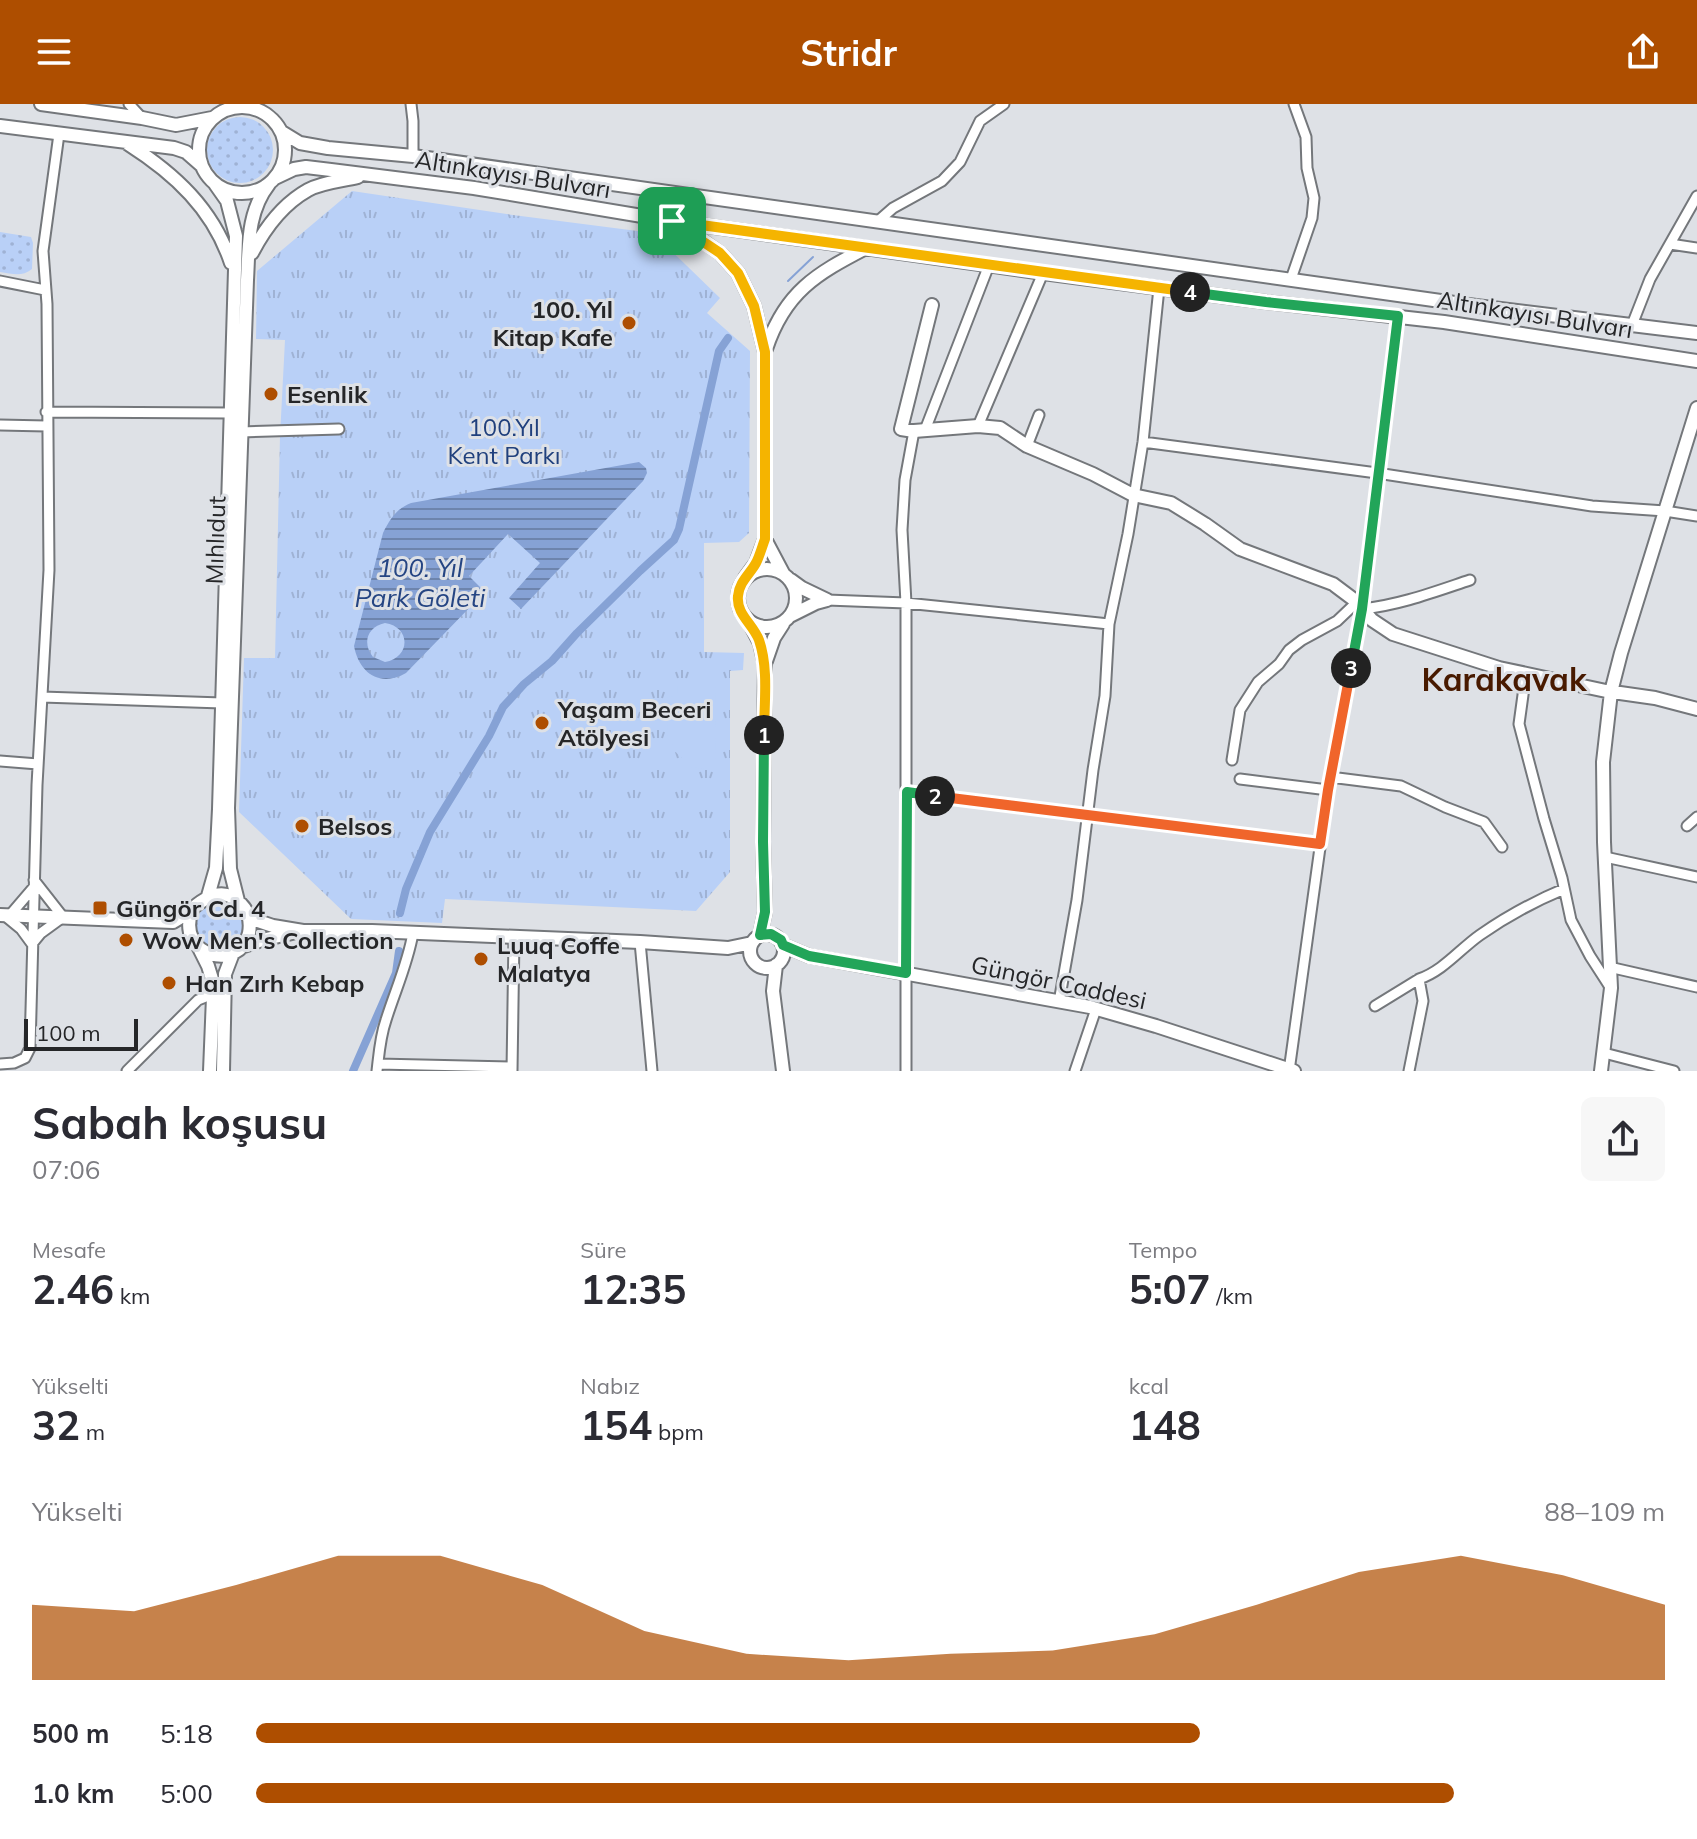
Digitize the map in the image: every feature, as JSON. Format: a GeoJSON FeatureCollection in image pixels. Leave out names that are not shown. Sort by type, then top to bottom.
{"type":"FeatureCollection","features":[{"type":"Feature","properties":{"kind":"main road"},"geometry":{"type":"LineString","coordinates":[[41,104],[176,125],[212,118]]}},
{"type":"Feature","properties":{"kind":"main road"},"geometry":{"type":"LineString","coordinates":[[242,105],[264,112],[275,120],[286,146],[285,160],[272,181],[257,191],[242,194],[227,191],[205,173],[199,159],[199,144],[203,130],[212,118],[223,110],[242,105]]}},
{"type":"Feature","properties":{"kind":"main road"},"geometry":{"type":"LineString","coordinates":[[0,126],[174,148],[186,152],[202,167]]}},
{"type":"Feature","properties":{"kind":"main road","name":"Altınkayısı Bulvarı"},"geometry":{"type":"LineString","coordinates":[[282,132],[300,143],[328,148],[413,156],[1476,306],[1697,333]]}},
{"type":"Feature","properties":{"kind":"main road"},"geometry":{"type":"LineString","coordinates":[[125,142],[158,164],[192,194],[224,241],[234,271]]}},
{"type":"Feature","properties":{"kind":"main road","name":"Altınkayısı Bulvarı"},"geometry":{"type":"LineString","coordinates":[[272,181],[294,169],[306,167],[474,188],[672,221],[1043,273],[1422,319],[1697,361]]}},
{"type":"Feature","properties":{"kind":"main road"},"geometry":{"type":"LineString","coordinates":[[248,259],[272,221],[308,190],[369,175]]}},
{"type":"Feature","properties":{"kind":"main road","name":"Mıhlıdut"},"geometry":{"type":"LineString","coordinates":[[238,901],[230,869],[228,808],[248,259],[252,217],[257,202],[272,181]]}},
{"type":"Feature","properties":{"kind":"main road","name":"Mıhlıdut"},"geometry":{"type":"LineString","coordinates":[[208,896],[216,868],[236,236],[227,201],[215,184]]}},
{"type":"Feature","properties":{"kind":"main road"},"geometry":{"type":"LineString","coordinates":[[672,221],[720,253],[738,273],[754,306],[765,352],[765,539],[737,597],[738,606],[760,643],[765,665],[765,912],[750,954],[773,991]]}},
{"type":"Feature","properties":{"kind":"main road"},"geometry":{"type":"LineString","coordinates":[[765,352],[777,320],[801,289],[832,266],[866,248]]}},
{"type":"Feature","properties":{"kind":"main road"},"geometry":{"type":"LineString","coordinates":[[932,305],[901,429],[1000,428],[1027,446],[1133,495],[1171,503],[1240,549],[1333,584],[1372,620],[1393,634],[1499,668],[1697,709]]}},
{"type":"Feature","properties":{"kind":"main road"},"geometry":{"type":"LineString","coordinates":[[1422,319],[1441,318],[1500,326],[1510,324],[1511,317],[1508,315],[1476,306]]}},
{"type":"Feature","properties":{"kind":"main road"},"geometry":{"type":"LineString","coordinates":[[1546,338],[1528,329],[1528,321],[1537,319],[1611,329],[1632,325]]}},
{"type":"Feature","properties":{"kind":"main road"},"geometry":{"type":"LineString","coordinates":[[1601,1071],[1611,988],[1603,762],[1611,692],[1697,408]]}},
{"type":"Feature","properties":{"kind":"main road"},"geometry":{"type":"LineString","coordinates":[[765,539],[795,589],[797,599],[774,638],[765,665]]}},
{"type":"Feature","properties":{"kind":"main road"},"geometry":{"type":"LineString","coordinates":[[745,578],[753,572],[773,569],[827,600]]}},
{"type":"Feature","properties":{"kind":"main road"},"geometry":{"type":"LineString","coordinates":[[749,622],[766,628],[775,627],[816,603],[827,600]]}},
{"type":"Feature","properties":{"kind":"main road"},"geometry":{"type":"LineString","coordinates":[[5,915],[173,922],[208,896],[219,894],[238,901],[249,918],[249,934],[225,974],[223,1071]]}},
{"type":"Feature","properties":{"kind":"main road"},"geometry":{"type":"LineString","coordinates":[[192,910],[189,930],[212,979],[210,1071]]}},
{"type":"Feature","properties":{"kind":"main road"},"geometry":{"type":"LineString","coordinates":[[765,912],[784,951],[773,991],[783,1071]]}},
{"type":"Feature","properties":{"kind":"main road"},"geometry":{"type":"LineString","coordinates":[[249,918],[303,931],[640,942],[728,948],[771,934],[780,941]]}},
{"type":"Feature","properties":{"kind":"main road"},"geometry":{"type":"LineString","coordinates":[[173,922],[195,943],[213,955],[223,956],[271,937],[303,931]]}},
{"type":"Feature","properties":{"kind":"main road","name":"Güngör Caddesi"},"geometry":{"type":"LineString","coordinates":[[780,941],[809,956],[1096,1009],[1291,1071]]}},
{"type":"Feature","properties":{"kind":"main road"},"geometry":{"type":"LineString","coordinates":[[728,948],[771,968],[778,964]]}},
{"type":"Feature","properties":{"kind":"main road","name":"Güngör Caddesi"},"geometry":{"type":"LineString","coordinates":[[778,964],[809,956]]}},
{"type":"Feature","properties":{"kind":"street"},"geometry":{"type":"LineString","coordinates":[[129,104],[142,118]]}},
{"type":"Feature","properties":{"kind":"street"},"geometry":{"type":"LineString","coordinates":[[411,104],[413,156]]}},
{"type":"Feature","properties":{"kind":"street"},"geometry":{"type":"LineString","coordinates":[[877,222],[893,208],[942,181],[960,162],[980,121],[1004,104]]}},
{"type":"Feature","properties":{"kind":"street"},"geometry":{"type":"LineString","coordinates":[[1291,279],[1312,218],[1314,198],[1307,168],[1306,137],[1294,104]]}},
{"type":"Feature","properties":{"kind":"street"},"geometry":{"type":"LineString","coordinates":[[0,1064],[25,1058],[30,1048],[38,764],[49,570],[43,251],[59,134]]}},
{"type":"Feature","properties":{"kind":"street"},"geometry":{"type":"LineString","coordinates":[[1632,325],[1650,279],[1697,196]]}},
{"type":"Feature","properties":{"kind":"street"},"geometry":{"type":"LineString","coordinates":[[1670,244],[1697,248]]}},
{"type":"Feature","properties":{"kind":"street"},"geometry":{"type":"LineString","coordinates":[[906,1071],[906,603],[902,530],[905,480],[920,430],[989,265]]}},
{"type":"Feature","properties":{"kind":"street"},"geometry":{"type":"LineString","coordinates":[[978,426],[1043,273]]}},
{"type":"Feature","properties":{"kind":"street"},"geometry":{"type":"LineString","coordinates":[[0,281],[45,290]]}},
{"type":"Feature","properties":{"kind":"street"},"geometry":{"type":"LineString","coordinates":[[1059,1002],[1075,914],[1105,696],[1109,624],[1143,442],[1159,288]]}},
{"type":"Feature","properties":{"kind":"street"},"geometry":{"type":"LineString","coordinates":[[1291,1071],[1320,844],[1359,606],[1398,316]]}},
{"type":"Feature","properties":{"kind":"street"},"geometry":{"type":"LineString","coordinates":[[46,412],[230,413]]}},
{"type":"Feature","properties":{"kind":"street"},"geometry":{"type":"LineString","coordinates":[[1027,446],[1039,415]]}},
{"type":"Feature","properties":{"kind":"street"},"geometry":{"type":"LineString","coordinates":[[0,425],[46,426]]}},
{"type":"Feature","properties":{"kind":"street"},"geometry":{"type":"LineString","coordinates":[[241,432],[339,429]]}},
{"type":"Feature","properties":{"kind":"street"},"geometry":{"type":"LineString","coordinates":[[1143,442],[1592,506],[1697,516]]}},
{"type":"Feature","properties":{"kind":"street"},"geometry":{"type":"LineString","coordinates":[[1232,760],[1240,710],[1258,682],[1302,640],[1359,606],[1415,600],[1470,580]]}},
{"type":"Feature","properties":{"kind":"street"},"geometry":{"type":"LineString","coordinates":[[827,600],[906,603],[1109,624]]}},
{"type":"Feature","properties":{"kind":"street"},"geometry":{"type":"LineString","coordinates":[[1526,673],[1519,724],[1571,920],[1611,988]]}},
{"type":"Feature","properties":{"kind":"street"},"geometry":{"type":"LineString","coordinates":[[42,697],[222,703]]}},
{"type":"Feature","properties":{"kind":"street"},"geometry":{"type":"LineString","coordinates":[[0,761],[38,764]]}},
{"type":"Feature","properties":{"kind":"street"},"geometry":{"type":"LineString","coordinates":[[1330,777],[1401,786],[1484,822],[1502,847]]}},
{"type":"Feature","properties":{"kind":"street"},"geometry":{"type":"LineString","coordinates":[[1240,779],[1328,790]]}},
{"type":"Feature","properties":{"kind":"street"},"geometry":{"type":"LineString","coordinates":[[907,792],[1320,844]]}},
{"type":"Feature","properties":{"kind":"street"},"geometry":{"type":"LineString","coordinates":[[1687,826],[1697,817]]}},
{"type":"Feature","properties":{"kind":"street"},"geometry":{"type":"LineString","coordinates":[[1605,857],[1697,877]]}},
{"type":"Feature","properties":{"kind":"street"},"geometry":{"type":"LineString","coordinates":[[32,944],[5,915],[34,883]]}},
{"type":"Feature","properties":{"kind":"street"},"geometry":{"type":"LineString","coordinates":[[32,944],[63,917],[34,883]]}},
{"type":"Feature","properties":{"kind":"street"},"geometry":{"type":"LineString","coordinates":[[1375,1006],[1430,975],[1480,935],[1544,897],[1564,889]]}},
{"type":"Feature","properties":{"kind":"street"},"geometry":{"type":"LineString","coordinates":[[413,933],[410,951],[385,1023],[377,1068],[512,1069],[514,937]]}},
{"type":"Feature","properties":{"kind":"street"},"geometry":{"type":"LineString","coordinates":[[640,942],[652,1071]]}},
{"type":"Feature","properties":{"kind":"street"},"geometry":{"type":"LineString","coordinates":[[1609,967],[1697,987]]}},
{"type":"Feature","properties":{"kind":"street"},"geometry":{"type":"LineString","coordinates":[[1409,1071],[1423,1001],[1419,979]]}},
{"type":"Feature","properties":{"kind":"street"},"geometry":{"type":"LineString","coordinates":[[127,1071],[198,1000],[213,994]]}},
{"type":"Feature","properties":{"kind":"street"},"geometry":{"type":"LineString","coordinates":[[1075,1071],[1096,1009]]}},
{"type":"Feature","properties":{"kind":"street"},"geometry":{"type":"LineString","coordinates":[[1604,1053],[1674,1071]]}},
{"type":"Feature","properties":{"kind":"green space"},"geometry":{"type":"Polygon","coordinates":[[[246,117],[264,126],[271,137],[271,163],[264,174],[253,181],[234,183],[216,174],[209,163],[207,144],[216,126],[227,119],[246,117]]]}},
{"type":"Feature","properties":{"kind":"green space","name":"100.Yıl Kent Parkı"},"geometry":{"type":"Polygon","coordinates":[[[352,191],[653,233],[720,298],[707,313],[750,351],[749,533],[739,542],[704,543],[704,652],[744,653],[743,670],[730,671],[730,872],[696,911],[445,899],[442,923],[351,919],[239,812],[244,658],[275,658],[285,340],[256,339],[257,271],[352,191]]]}},
{"type":"Feature","properties":{"kind":"green space"},"geometry":{"type":"Polygon","coordinates":[[[0,232],[31,237],[32,269],[21,274],[0,272],[0,232]]]}},
{"type":"Feature","properties":{"kind":"green space"},"geometry":{"type":"Polygon","coordinates":[[[678,682],[704,682],[704,686],[716,686],[715,760],[704,769],[690,767],[671,747],[673,745],[668,739],[667,697],[677,696],[678,682]]]}},
{"type":"Feature","properties":{"kind":"green space"},"geometry":{"type":"Polygon","coordinates":[[[220,902],[237,909],[244,926],[237,943],[220,950],[203,943],[196,926],[203,909],[220,902]]]}},
{"type":"Feature","properties":{"kind":"water","name":"100. Yıl Park Göleti"},"geometry":{"type":"Polygon","coordinates":[[[639,462],[647,473],[643,481],[521,609],[509,598],[540,563],[508,534],[469,576],[483,590],[474,603],[406,673],[388,679],[379,678],[361,664],[354,646],[383,533],[394,515],[411,503],[639,462]],[[385,623],[370,632],[367,641],[373,657],[385,662],[400,654],[403,636],[394,626],[385,623]]]}},
{"type":"Feature","properties":{"kind":"waterway"},"geometry":{"type":"LineString","coordinates":[[788,281],[813,257]]}},
{"type":"Feature","properties":{"kind":"waterway"},"geometry":{"type":"LineString","coordinates":[[400,913],[406,889],[430,832],[489,736],[503,707],[674,540],[719,351],[728,338]]}},
{"type":"Feature","properties":{"kind":"waterway"},"geometry":{"type":"LineString","coordinates":[[353,1071],[396,973],[399,951]]}},
{"type":"Feature","properties":{"kind":"place","name":"100. Yıl Kitap Kafe"},"geometry":{"type":"Point","coordinates":[629,323]}},
{"type":"Feature","properties":{"kind":"place","name":"Esenlik"},"geometry":{"type":"Point","coordinates":[271,394]}},
{"type":"Feature","properties":{"kind":"place","name":"Yaşam Beceri Atölyesi"},"geometry":{"type":"Point","coordinates":[542,723]}},
{"type":"Feature","properties":{"kind":"place","name":"Belsos"},"geometry":{"type":"Point","coordinates":[302,826]}},
{"type":"Feature","properties":{"kind":"place","name":"Güngör Cd. 4"},"geometry":{"type":"Point","coordinates":[100,908]}},
{"type":"Feature","properties":{"kind":"place","name":"Wow Men's Collection"},"geometry":{"type":"Point","coordinates":[126,940]}},
{"type":"Feature","properties":{"kind":"place","name":"Luuq Coffe Malatya"},"geometry":{"type":"Point","coordinates":[481,959]}},
{"type":"Feature","properties":{"kind":"place","name":"Han Zırh Kebap"},"geometry":{"type":"Point","coordinates":[169,983]}},
{"type":"Feature","properties":{"kind":"district","name":"Karakavak"},"geometry":{"type":"Point","coordinates":[1504,679]}},
{"type":"Feature","properties":{"kind":"route"},"geometry":{"type":"LineString","coordinates":[[672,221],[1043,273],[1398,316],[1362,609],[1320,844],[907,792],[906,973],[809,956],[783,945],[777,936],[760,935],[765,912],[765,665],[757,635],[742,615],[737,597],[765,539],[765,352],[754,306],[738,273],[720,253],[672,221]]}}]}
